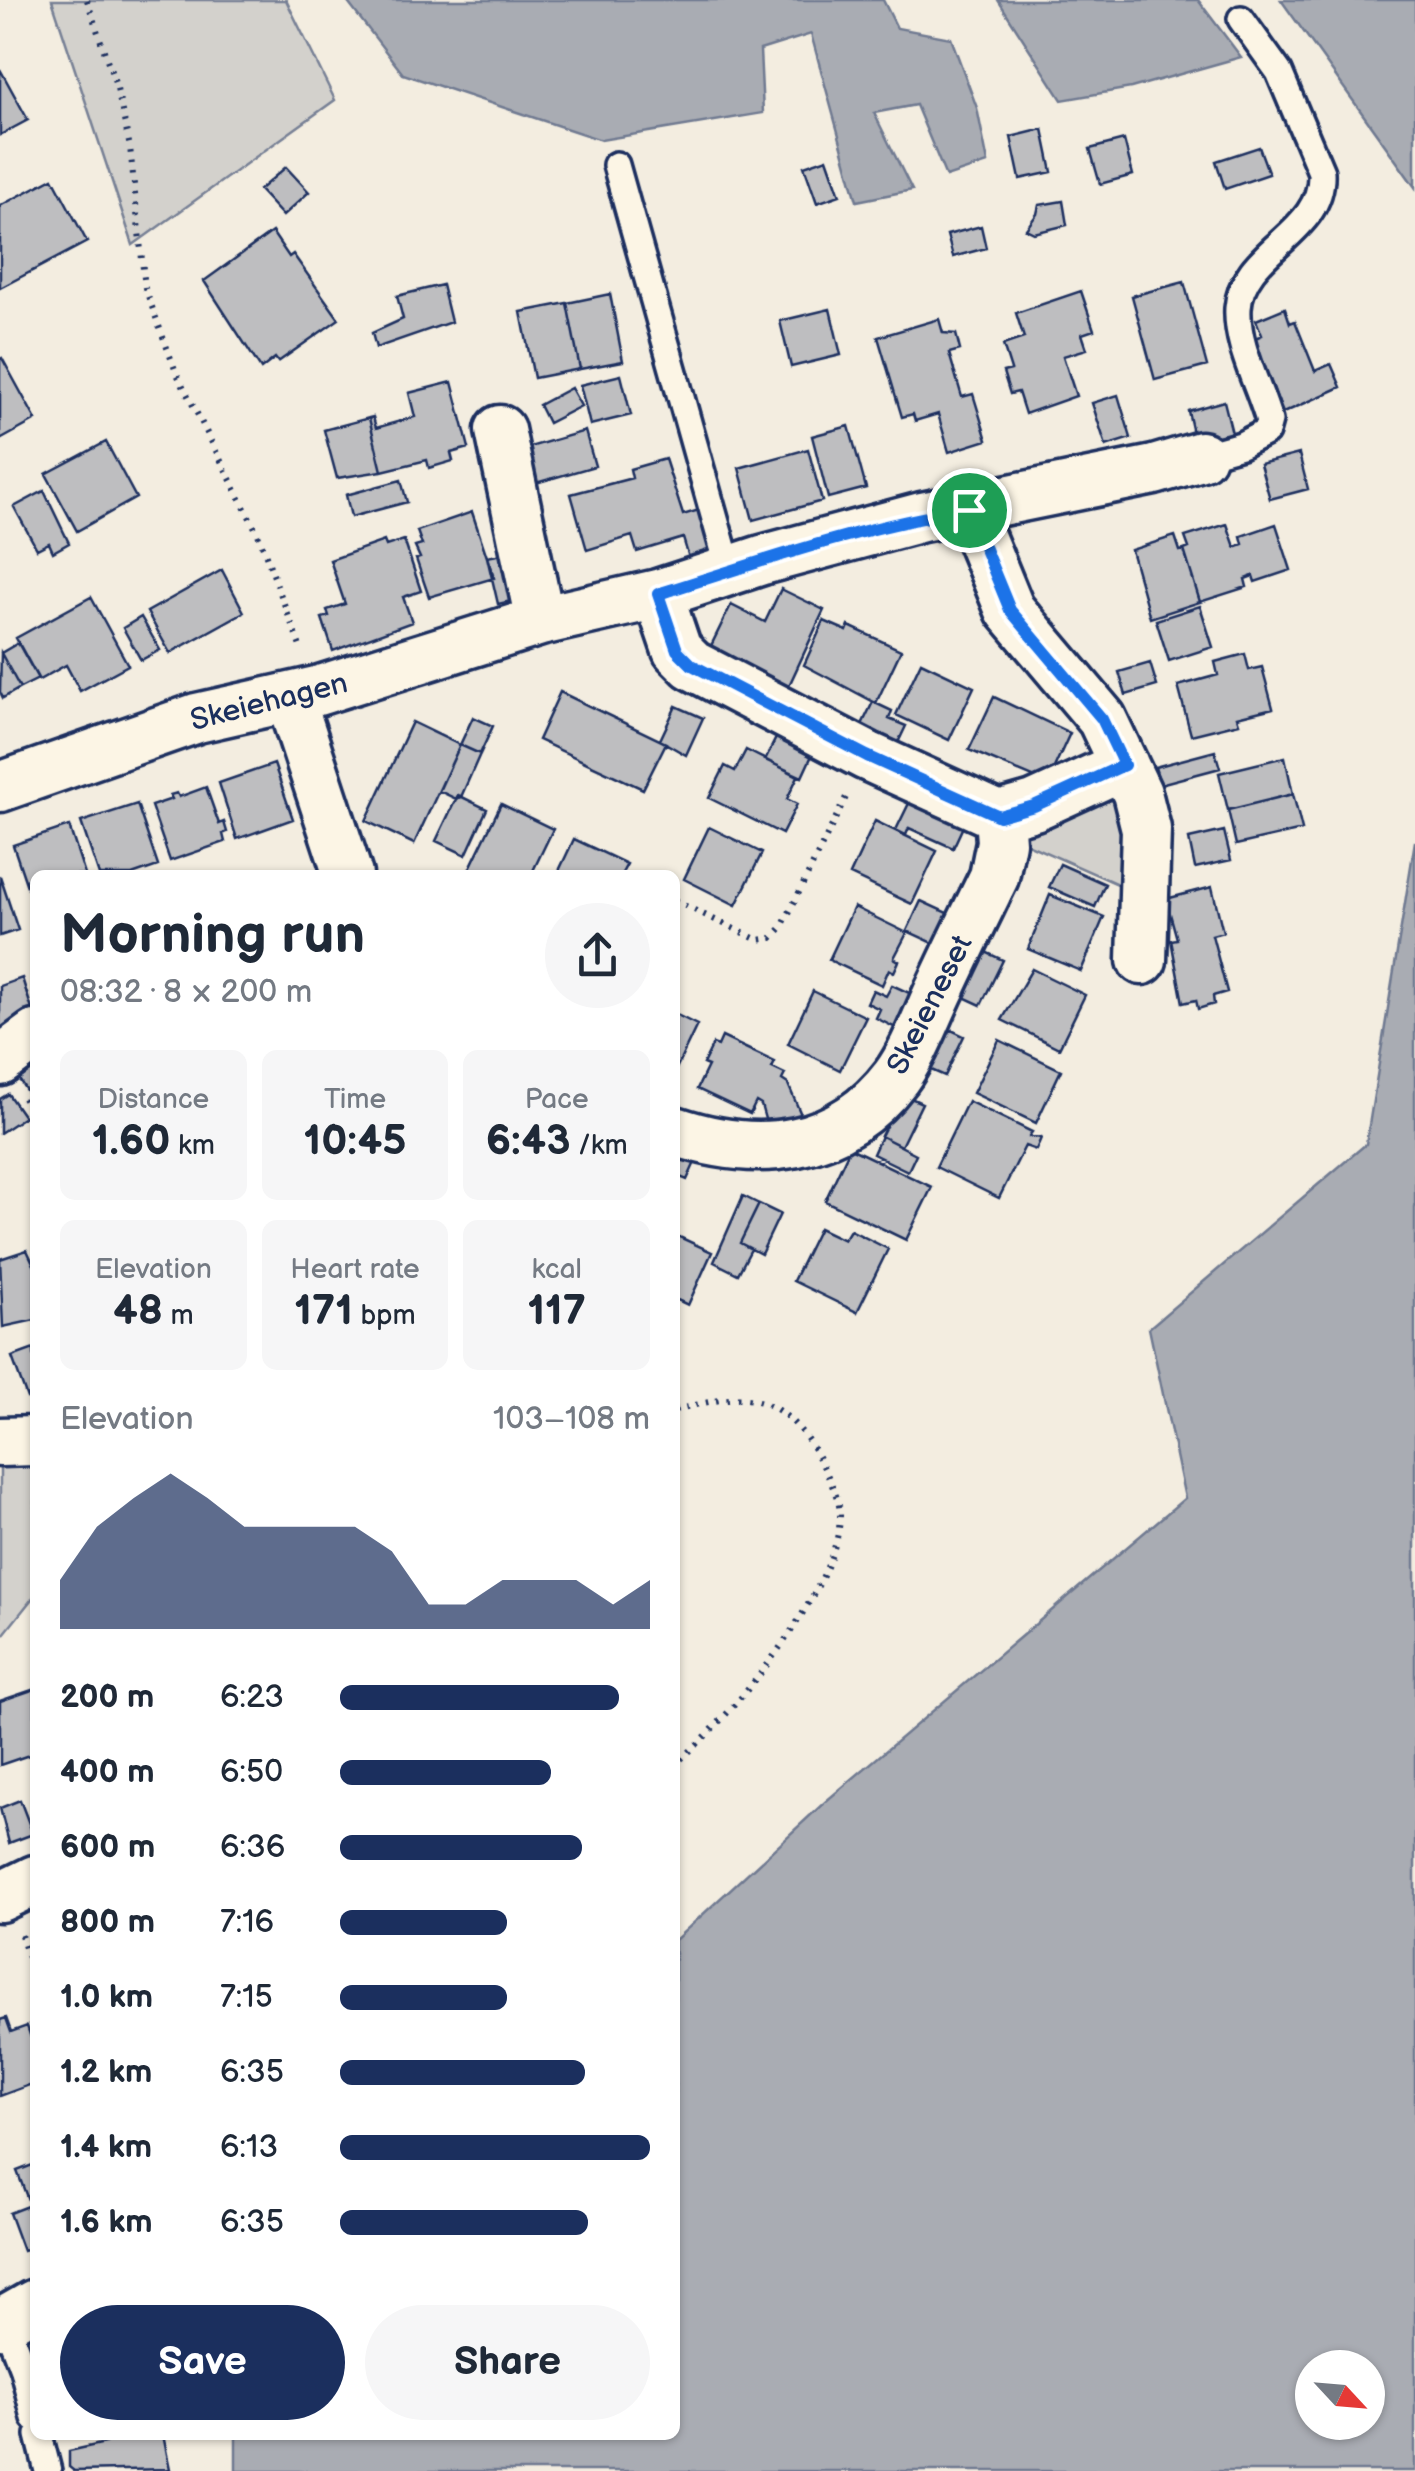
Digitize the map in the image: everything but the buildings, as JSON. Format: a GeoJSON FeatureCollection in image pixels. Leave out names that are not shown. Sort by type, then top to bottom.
{"type":"FeatureCollection","features":[{"type":"Feature","properties":{"kind":"street"},"geometry":{"type":"LineString","coordinates":[[500,430],[540,622]]}},
{"type":"Feature","properties":{"kind":"street","name":"Skeiehagen"},"geometry":{"type":"LineString","coordinates":[[0,787],[197,718],[304,694],[540,622],[658,594],[922,516],[969,510],[1201,456]]}},
{"type":"Feature","properties":{"kind":"street"},"geometry":{"type":"LineString","coordinates":[[969,510],[1010,610],[1102,719],[1137,793],[1146,829],[1142,960]]}},
{"type":"Feature","properties":{"kind":"street"},"geometry":{"type":"LineString","coordinates":[[658,594],[680,656],[867,756],[999,816],[1034,806],[1124,765]]}},
{"type":"Feature","properties":{"kind":"street"},"geometry":{"type":"LineString","coordinates":[[304,694],[347,870]]}},
{"type":"Feature","properties":{"kind":"street","name":"Skeieneset"},"geometry":{"type":"LineString","coordinates":[[680,1134],[706,1142],[768,1148],[842,1127],[870,1106],[898,1075],[994,876],[1000,842],[999,816]]}},
{"type":"Feature","properties":{"kind":"street"},"geometry":{"type":"LineString","coordinates":[[0,1060],[30,1039]]}},
{"type":"Feature","properties":{"kind":"street"},"geometry":{"type":"LineString","coordinates":[[0,1442],[30,1440]]}},
{"type":"Feature","properties":{"kind":"street"},"geometry":{"type":"LineString","coordinates":[[0,1897],[30,1882]]}},
{"type":"Feature","properties":{"kind":"lane"},"geometry":{"type":"LineString","coordinates":[[1201,456],[1241,445],[1266,432],[1269,421],[1244,343],[1238,302],[1245,283],[1266,255],[1304,223],[1322,190],[1321,172],[1279,72],[1241,19]]}},
{"type":"Feature","properties":{"kind":"lane"},"geometry":{"type":"LineString","coordinates":[[616,165],[729,570]]}},
{"type":"Feature","properties":{"kind":"lane"},"geometry":{"type":"LineString","coordinates":[[13,2316],[30,2398]]}},
{"type":"Feature","properties":{"kind":"lane"},"geometry":{"type":"LineString","coordinates":[[40,2440],[48,2471]]}},
{"type":"Feature","properties":{"kind":"path"},"geometry":{"type":"LineString","coordinates":[[88,0],[117,89],[130,146],[145,288],[176,372],[258,534],[304,694]]}},
{"type":"Feature","properties":{"kind":"path"},"geometry":{"type":"LineString","coordinates":[[680,902],[758,940],[772,938],[782,927],[867,756]]}},
{"type":"Feature","properties":{"kind":"path"},"geometry":{"type":"LineString","coordinates":[[680,1409],[752,1397],[786,1412],[809,1441],[840,1512],[830,1554],[814,1592],[752,1687],[680,1759]]}},
{"type":"Feature","properties":{"kind":"shaded area"},"geometry":{"type":"Polygon","coordinates":[[[52,0],[286,0],[335,100],[133,245],[52,0]]]}},
{"type":"Feature","properties":{"kind":"shaded area"},"geometry":{"type":"Polygon","coordinates":[[[346,0],[883,0],[897,28],[951,38],[977,108],[988,163],[946,177],[916,105],[874,113],[912,190],[857,201],[811,34],[760,50],[763,113],[601,140],[403,74],[346,0]]]}},
{"type":"Feature","properties":{"kind":"shaded area"},"geometry":{"type":"Polygon","coordinates":[[[998,0],[1198,0],[1241,57],[1131,88],[1062,100],[998,0]]]}},
{"type":"Feature","properties":{"kind":"shaded area"},"geometry":{"type":"Polygon","coordinates":[[[1281,0],[1415,0],[1415,187],[1281,0]]]}},
{"type":"Feature","properties":{"kind":"shaded area"},"geometry":{"type":"Polygon","coordinates":[[[1102,797],[1120,801],[1131,890],[1027,844],[1020,833],[1102,797]]]}},
{"type":"Feature","properties":{"kind":"shaded area"},"geometry":{"type":"Polygon","coordinates":[[[1415,841],[1415,2471],[236,2471],[236,2440],[680,2440],[680,1935],[825,1802],[1185,1498],[1149,1328],[1366,1144],[1415,841]]]}},
{"type":"Feature","properties":{"kind":"shaded area"},"geometry":{"type":"Polygon","coordinates":[[[30,1450],[30,1601],[0,1639],[0,1453],[30,1450]]]}},
{"type":"Feature","properties":{"kind":"route"},"geometry":{"type":"LineString","coordinates":[[969,510],[1010,610],[1102,719],[1124,765],[1034,806],[999,816],[867,756],[692,665],[677,650],[658,594],[922,516],[969,510]]}}]}
